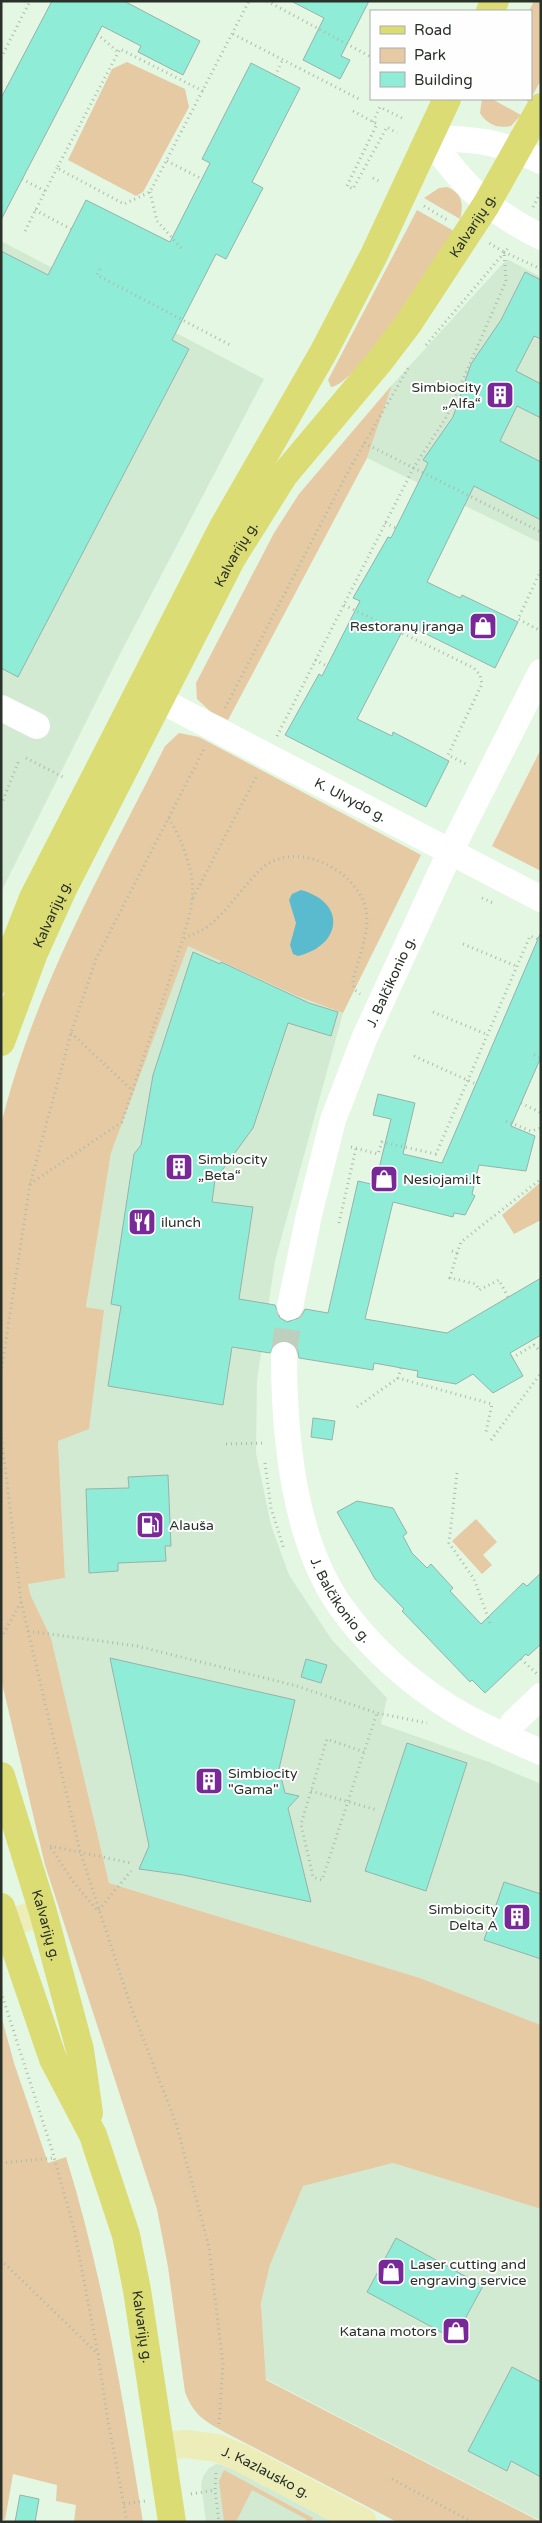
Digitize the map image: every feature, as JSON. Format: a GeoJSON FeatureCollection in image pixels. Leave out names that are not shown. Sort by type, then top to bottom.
{"type":"FeatureCollection","features":[{"type":"Feature","properties":{"kind":"main road","name":"Kalvarijų g."},"geometry":{"type":"LineString","coordinates":[[1,979],[33,898],[223,527],[323,353],[447,100]]}},
{"type":"Feature","properties":{"kind":"main road","name":"Kalvarijų g."},"geometry":{"type":"LineString","coordinates":[[1,1042],[34,953],[63,889],[210,599],[263,507],[290,468],[379,362],[408,324],[486,204],[529,156],[541,106]]}},
{"type":"Feature","properties":{"kind":"main road","name":"Kalvarijų g."},"geometry":{"type":"LineString","coordinates":[[1,1776],[43,1912],[80,2050],[93,2135]]}},
{"type":"Feature","properties":{"kind":"main road","name":"Kalvarijų g."},"geometry":{"type":"LineString","coordinates":[[3,1918],[53,2059],[93,2135],[112,2187],[126,2235],[137,2290],[172,2522]]}},
{"type":"Feature","properties":{"kind":"street"},"geometry":{"type":"LineString","coordinates":[[429,138],[474,139],[529,156]]}},
{"type":"Feature","properties":{"kind":"street"},"geometry":{"type":"LineString","coordinates":[[429,138],[456,175],[486,204],[535,226]]}},
{"type":"Feature","properties":{"kind":"street","name":"J. Balčikonio g."},"geometry":{"type":"LineString","coordinates":[[290,1307],[313,1201],[334,1120],[364,1040],[451,850],[541,672]]}},
{"type":"Feature","properties":{"kind":"street","name":"K. Ulvydo g."},"geometry":{"type":"LineString","coordinates":[[160,700],[266,757],[451,850],[541,899]]}},
{"type":"Feature","properties":{"kind":"street"},"geometry":{"type":"LineString","coordinates":[[1,708],[37,726]]}},
{"type":"Feature","properties":{"kind":"street","name":"J. Balčikonio g."},"geometry":{"type":"LineString","coordinates":[[284,1355],[284,1396],[294,1480],[314,1556],[340,1606],[358,1628],[401,1672],[428,1694],[471,1719],[541,1752]]}},
{"type":"Feature","properties":{"kind":"street"},"geometry":{"type":"LineString","coordinates":[[507,1737],[513,1723],[541,1696]]}},
{"type":"Feature","properties":{"kind":"street"},"geometry":{"type":"LineString","coordinates":[[3,1918],[43,1912]]}},
{"type":"Feature","properties":{"kind":"street","name":"J. Kazlausko g."},"geometry":{"type":"LineString","coordinates":[[162,2446],[187,2444],[217,2448],[241,2458],[363,2522]]}},
{"type":"Feature","properties":{"kind":"path"},"geometry":{"type":"LineString","coordinates":[[1,58],[30,1]]}},
{"type":"Feature","properties":{"kind":"path"},"geometry":{"type":"LineString","coordinates":[[57,168],[124,204],[150,192],[250,1]]}},
{"type":"Feature","properties":{"kind":"path"},"geometry":{"type":"LineString","coordinates":[[267,1],[370,56]]}},
{"type":"Feature","properties":{"kind":"path"},"geometry":{"type":"LineString","coordinates":[[97,34],[118,52]]}},
{"type":"Feature","properties":{"kind":"path"},"geometry":{"type":"LineString","coordinates":[[233,34],[359,99]]}},
{"type":"Feature","properties":{"kind":"path"},"geometry":{"type":"LineString","coordinates":[[25,231],[120,48],[203,90]]}},
{"type":"Feature","properties":{"kind":"path"},"geometry":{"type":"LineString","coordinates":[[275,76],[283,60]]}},
{"type":"Feature","properties":{"kind":"path"},"geometry":{"type":"LineString","coordinates":[[166,71],[168,67]]}},
{"type":"Feature","properties":{"kind":"path"},"geometry":{"type":"LineString","coordinates":[[372,122],[380,107],[404,119]]}},
{"type":"Feature","properties":{"kind":"path"},"geometry":{"type":"LineString","coordinates":[[353,111],[377,124],[347,186],[354,190],[387,127],[397,133]]}},
{"type":"Feature","properties":{"kind":"path"},"geometry":{"type":"LineString","coordinates":[[166,161],[202,179]]}},
{"type":"Feature","properties":{"kind":"path"},"geometry":{"type":"LineString","coordinates":[[22,179],[45,191]]}},
{"type":"Feature","properties":{"kind":"path"},"geometry":{"type":"LineString","coordinates":[[150,192],[157,221],[181,248]]}},
{"type":"Feature","properties":{"kind":"path"},"geometry":{"type":"LineString","coordinates":[[535,226],[541,192]]}},
{"type":"Feature","properties":{"kind":"path"},"geometry":{"type":"LineString","coordinates":[[420,204],[457,225]]}},
{"type":"Feature","properties":{"kind":"path"},"geometry":{"type":"LineString","coordinates":[[35,210],[71,229]]}},
{"type":"Feature","properties":{"kind":"path"},"geometry":{"type":"LineString","coordinates":[[496,247],[541,269]]}},
{"type":"Feature","properties":{"kind":"path"},"geometry":{"type":"LineString","coordinates":[[425,346],[504,252]]}},
{"type":"Feature","properties":{"kind":"path"},"geometry":{"type":"LineString","coordinates":[[30,1184],[122,1122],[183,939],[193,898],[414,467],[446,416],[506,281],[504,252]]}},
{"type":"Feature","properties":{"kind":"path"},"geometry":{"type":"LineString","coordinates":[[100,269],[97,275],[232,346]]}},
{"type":"Feature","properties":{"kind":"path"},"geometry":{"type":"LineString","coordinates":[[1,1373],[30,1184],[42,1131],[71,1033],[96,959],[364,443],[413,360]]}},
{"type":"Feature","properties":{"kind":"path"},"geometry":{"type":"LineString","coordinates":[[364,443],[541,532]]}},
{"type":"Feature","properties":{"kind":"path"},"geometry":{"type":"LineString","coordinates":[[385,523],[396,528]]}},
{"type":"Feature","properties":{"kind":"path"},"geometry":{"type":"LineString","coordinates":[[541,570],[518,619],[541,631]]}},
{"type":"Feature","properties":{"kind":"path"},"geometry":{"type":"LineString","coordinates":[[344,605],[474,668],[480,675],[482,684],[448,755]]}},
{"type":"Feature","properties":{"kind":"path"},"geometry":{"type":"LineString","coordinates":[[315,660],[327,666]]}},
{"type":"Feature","properties":{"kind":"path"},"geometry":{"type":"LineString","coordinates":[[26,758],[65,778]]}},
{"type":"Feature","properties":{"kind":"path"},"geometry":{"type":"LineString","coordinates":[[1,806],[19,760]]}},
{"type":"Feature","properties":{"kind":"path"},"geometry":{"type":"LineString","coordinates":[[169,818],[180,837],[193,898]]}},
{"type":"Feature","properties":{"kind":"path"},"geometry":{"type":"LineString","coordinates":[[183,939],[203,931],[261,869],[275,860],[304,856],[321,862],[339,872],[355,885],[364,898],[367,910],[367,924],[353,980],[354,989],[361,994]]}},
{"type":"Feature","properties":{"kind":"path"},"geometry":{"type":"LineString","coordinates":[[339,1223],[356,1148],[378,1154],[382,1142],[436,1154],[466,1080],[530,936],[541,940]]}},
{"type":"Feature","properties":{"kind":"path"},"geometry":{"type":"LineString","coordinates":[[463,944],[516,966]]}},
{"type":"Feature","properties":{"kind":"path"},"geometry":{"type":"LineString","coordinates":[[433,1012],[486,1034]]}},
{"type":"Feature","properties":{"kind":"path"},"geometry":{"type":"LineString","coordinates":[[71,1033],[133,1090]]}},
{"type":"Feature","properties":{"kind":"path"},"geometry":{"type":"LineString","coordinates":[[534,1055],[541,1058]]}},
{"type":"Feature","properties":{"kind":"path"},"geometry":{"type":"LineString","coordinates":[[414,1056],[476,1084]]}},
{"type":"Feature","properties":{"kind":"path"},"geometry":{"type":"LineString","coordinates":[[521,1103],[541,1114]]}},
{"type":"Feature","properties":{"kind":"path"},"geometry":{"type":"LineString","coordinates":[[506,1121],[532,1131],[541,1128]]}},
{"type":"Feature","properties":{"kind":"path"},"geometry":{"type":"LineString","coordinates":[[508,1297],[499,1280],[479,1290],[476,1284],[450,1278],[457,1252],[461,1242],[541,1179]]}},
{"type":"Feature","properties":{"kind":"path"},"geometry":{"type":"LineString","coordinates":[[452,1251],[457,1252]]}},
{"type":"Feature","properties":{"kind":"path"},"geometry":{"type":"LineString","coordinates":[[532,1340],[541,1352]]}},
{"type":"Feature","properties":{"kind":"path"},"geometry":{"type":"LineString","coordinates":[[512,1358],[534,1345]]}},
{"type":"Feature","properties":{"kind":"path"},"geometry":{"type":"LineString","coordinates":[[357,1407],[398,1378],[400,1368]]}},
{"type":"Feature","properties":{"kind":"path"},"geometry":{"type":"LineString","coordinates":[[491,1440],[541,1373]]}},
{"type":"Feature","properties":{"kind":"path"},"geometry":{"type":"LineString","coordinates":[[398,1378],[492,1404],[486,1432]]}},
{"type":"Feature","properties":{"kind":"path"},"geometry":{"type":"LineString","coordinates":[[1,1432],[21,1601],[80,1852],[131,2007],[176,2123],[207,2239],[223,2364],[218,2427]]}},
{"type":"Feature","properties":{"kind":"path"},"geometry":{"type":"LineString","coordinates":[[226,1444],[266,1443]]}},
{"type":"Feature","properties":{"kind":"path"},"geometry":{"type":"LineString","coordinates":[[457,1473],[449,1543],[474,1580],[490,1623]]}},
{"type":"Feature","properties":{"kind":"path"},"geometry":{"type":"LineString","coordinates":[[1,1638],[21,1601]]}},
{"type":"Feature","properties":{"kind":"path"},"geometry":{"type":"LineString","coordinates":[[28,1631],[136,1646],[297,1686],[377,1713],[428,1723]]}},
{"type":"Feature","properties":{"kind":"path"},"geometry":{"type":"LineString","coordinates":[[521,1658],[541,1678]]}},
{"type":"Feature","properties":{"kind":"path"},"geometry":{"type":"LineString","coordinates":[[364,1752],[327,1739],[301,1824],[313,1877],[322,1880],[377,1713]]}},
{"type":"Feature","properties":{"kind":"path"},"geometry":{"type":"LineString","coordinates":[[311,1791],[377,1810]]}},
{"type":"Feature","properties":{"kind":"path"},"geometry":{"type":"LineString","coordinates":[[46,1838],[74,1883],[98,1910]]}},
{"type":"Feature","properties":{"kind":"path"},"geometry":{"type":"LineString","coordinates":[[50,1846],[131,1863]]}},
{"type":"Feature","properties":{"kind":"path"},"geometry":{"type":"LineString","coordinates":[[98,1910],[131,1871]]}},
{"type":"Feature","properties":{"kind":"path"},"geometry":{"type":"LineString","coordinates":[[1,1992],[54,2158],[74,2229],[127,2522]]}},
{"type":"Feature","properties":{"kind":"path"},"geometry":{"type":"LineString","coordinates":[[1,2163],[54,2158]]}},
{"type":"Feature","properties":{"kind":"path"},"geometry":{"type":"LineString","coordinates":[[1,2159],[8,2162]]}},
{"type":"Feature","properties":{"kind":"path"},"geometry":{"type":"LineString","coordinates":[[1,2260],[98,2354]]}},
{"type":"Feature","properties":{"kind":"path"},"geometry":{"type":"LineString","coordinates":[[216,2467],[215,2490],[219,2522]]}},
{"type":"Feature","properties":{"kind":"path"},"geometry":{"type":"LineString","coordinates":[[392,2479],[472,2522]]}},
{"type":"Feature","properties":{"kind":"path"},"geometry":{"type":"LineString","coordinates":[[205,2491],[215,2490]]}},
{"type":"Feature","properties":{"kind":"path"},"geometry":{"type":"LineString","coordinates":[[124,2504],[139,2502]]}},
{"type":"Feature","properties":{"kind":"shaded area"},"geometry":{"type":"Polygon","coordinates":[[[1,241],[264,379],[120,654],[1,892],[1,241]]]}},
{"type":"Feature","properties":{"kind":"shaded area"},"geometry":{"type":"Polygon","coordinates":[[[507,259],[541,277],[541,543],[367,458],[392,385],[507,259]]]}},
{"type":"Feature","properties":{"kind":"shaded area"},"geometry":{"type":"Polygon","coordinates":[[[188,945],[297,996],[343,1013],[275,1261],[257,1380],[256,1453],[271,1525],[289,1575],[332,1640],[387,1698],[381,1724],[489,1762],[541,1784],[541,2025],[420,1978],[109,1883],[51,1638],[31,1596],[28,1583],[65,1578],[58,1441],[103,1310],[86,1307],[111,1153],[188,945]]]}},
{"type":"Feature","properties":{"kind":"shaded area"},"geometry":{"type":"Polygon","coordinates":[[[393,2163],[541,2209],[541,2521],[266,2379],[261,2303],[270,2265],[302,2186],[393,2163]]]}},
{"type":"Feature","properties":{"kind":"shaded area"},"geometry":{"type":"Polygon","coordinates":[[[216,2464],[225,2465],[333,2522],[206,2522],[201,2485],[203,2476],[209,2468],[216,2464]]]}},
{"type":"Feature","properties":{"kind":"green space"},"geometry":{"type":"Polygon","coordinates":[[[534,1],[541,1],[541,80],[532,96],[532,10],[530,10],[534,1]]]}},
{"type":"Feature","properties":{"kind":"green space"},"geometry":{"type":"Polygon","coordinates":[[[127,62],[185,89],[189,107],[143,192],[136,196],[68,160],[112,69],[127,62]]]}},
{"type":"Feature","properties":{"kind":"green space"},"geometry":{"type":"Polygon","coordinates":[[[482,100],[494,100],[521,115],[511,126],[501,127],[493,125],[480,113],[482,100]]]}},
{"type":"Feature","properties":{"kind":"green space"},"geometry":{"type":"Polygon","coordinates":[[[447,187],[456,192],[461,200],[460,219],[424,198],[439,188],[447,187]]]}},
{"type":"Feature","properties":{"kind":"green space"},"geometry":{"type":"Polygon","coordinates":[[[417,210],[454,231],[396,319],[377,344],[359,366],[343,381],[331,387],[328,380],[417,210]]]}},
{"type":"Feature","properties":{"kind":"green space"},"geometry":{"type":"Polygon","coordinates":[[[392,385],[367,458],[228,720],[211,712],[197,699],[196,683],[274,533],[299,494],[392,385]]]}},
{"type":"Feature","properties":{"kind":"green space"},"geometry":{"type":"Polygon","coordinates":[[[179,733],[199,737],[421,855],[343,1013],[297,996],[188,946],[111,1153],[86,1307],[104,1310],[89,1429],[58,1441],[65,1578],[28,1584],[31,1596],[51,1638],[109,1883],[420,1978],[541,2025],[541,2209],[393,2163],[303,2186],[270,2265],[261,2303],[266,2380],[541,2522],[397,2522],[226,2433],[206,2421],[192,2407],[185,2392],[168,2267],[157,2209],[45,1865],[1,1679],[1,1125],[15,1075],[32,1026],[72,931],[165,746],[179,733]]]}},
{"type":"Feature","properties":{"kind":"green space"},"geometry":{"type":"Polygon","coordinates":[[[541,749],[541,871],[492,846],[541,749]]]}},
{"type":"Feature","properties":{"kind":"green space"},"geometry":{"type":"Polygon","coordinates":[[[541,1182],[541,1220],[514,1234],[502,1215],[541,1182]]]}},
{"type":"Feature","properties":{"kind":"green space"},"geometry":{"type":"Polygon","coordinates":[[[476,1519],[497,1542],[483,1555],[492,1565],[482,1574],[452,1541],[476,1519]]]}},
{"type":"Feature","properties":{"kind":"green space"},"geometry":{"type":"Polygon","coordinates":[[[1,2015],[14,2063],[48,2163],[66,2157],[79,2202],[111,2338],[143,2522],[74,2522],[76,2505],[56,2501],[57,2485],[13,2474],[5,2520],[1,2519],[1,2015]]]}},
{"type":"Feature","properties":{"kind":"green space"},"geometry":{"type":"Polygon","coordinates":[[[224,2470],[313,2518],[311,2522],[305,2522],[306,2519],[252,2490],[236,2522],[224,2522],[219,2481],[224,2470]]]}},
{"type":"Feature","properties":{"kind":"water"},"geometry":{"type":"Polygon","coordinates":[[[301,890],[316,896],[326,904],[332,914],[333,924],[330,934],[323,943],[312,951],[298,956],[293,954],[290,945],[296,923],[289,900],[292,894],[301,890]]]}},
{"type":"Feature","properties":{"kind":"building"},"geometry":{"type":"Polygon","coordinates":[[[52,1],[124,1],[200,41],[183,75],[138,52],[141,46],[102,26],[1,220],[1,98],[52,1]]]}},
{"type":"Feature","properties":{"kind":"building"},"geometry":{"type":"Polygon","coordinates":[[[291,1],[369,1],[341,56],[350,60],[340,79],[303,60],[324,18],[291,1]]]}},
{"type":"Feature","properties":{"kind":"building"},"geometry":{"type":"Polygon","coordinates":[[[251,63],[300,88],[252,182],[263,188],[226,259],[216,254],[172,340],[189,349],[18,677],[1,668],[1,251],[48,275],[86,200],[170,242],[210,163],[202,159],[251,63]]]}},
{"type":"Feature","properties":{"kind":"building"},"geometry":{"type":"Polygon","coordinates":[[[525,272],[541,280],[541,339],[534,336],[516,371],[541,384],[541,418],[517,406],[500,441],[541,462],[541,520],[474,486],[427,582],[460,598],[462,595],[518,622],[495,668],[406,624],[357,719],[392,736],[393,732],[449,761],[426,807],[285,735],[319,674],[322,676],[360,601],[353,598],[388,537],[391,538],[428,463],[423,460],[453,417],[471,364],[501,320],[525,272]]]}},
{"type":"Feature","properties":{"kind":"building"},"geometry":{"type":"Polygon","coordinates":[[[541,932],[541,1057],[511,1126],[535,1136],[526,1171],[479,1165],[472,1194],[475,1196],[465,1215],[454,1213],[453,1217],[393,1202],[365,1319],[447,1333],[541,1278],[541,1335],[510,1353],[523,1376],[493,1393],[473,1374],[456,1384],[417,1377],[418,1371],[374,1363],[373,1370],[299,1358],[297,1347],[291,1342],[283,1340],[276,1342],[270,1353],[232,1347],[223,1405],[108,1386],[121,1306],[111,1304],[134,1154],[141,1145],[153,1075],[193,952],[220,964],[221,962],[309,1003],[338,1012],[331,1036],[288,1023],[253,1128],[215,1180],[212,1202],[253,1207],[239,1299],[275,1305],[280,1318],[287,1322],[301,1317],[305,1309],[328,1313],[358,1181],[375,1185],[391,1119],[373,1115],[378,1094],[415,1103],[403,1154],[442,1163],[541,932]]]}},
{"type":"Feature","properties":{"kind":"building"},"geometry":{"type":"Polygon","coordinates":[[[313,1418],[335,1421],[332,1440],[311,1437],[313,1418]]]}},
{"type":"Feature","properties":{"kind":"building"},"geometry":{"type":"Polygon","coordinates":[[[168,1475],[171,1546],[165,1546],[166,1561],[118,1563],[118,1571],[89,1573],[86,1489],[129,1488],[128,1477],[168,1475]]]}},
{"type":"Feature","properties":{"kind":"building"},"geometry":{"type":"Polygon","coordinates":[[[357,1501],[393,1508],[407,1533],[403,1536],[412,1553],[427,1568],[431,1564],[453,1588],[450,1591],[481,1624],[523,1583],[527,1586],[541,1573],[541,1644],[528,1656],[526,1654],[485,1693],[472,1680],[470,1682],[402,1611],[404,1609],[375,1579],[337,1512],[357,1501]]]}},
{"type":"Feature","properties":{"kind":"building","name":"Simbiocity \"Gama\""},"geometry":{"type":"Polygon","coordinates":[[[110,1658],[295,1700],[279,1769],[285,1793],[299,1796],[288,1808],[311,1902],[183,1875],[139,1869],[149,1846],[110,1658]]]}},
{"type":"Feature","properties":{"kind":"building"},"geometry":{"type":"Polygon","coordinates":[[[306,1659],[327,1665],[321,1683],[301,1677],[306,1659]]]}},
{"type":"Feature","properties":{"kind":"building"},"geometry":{"type":"Polygon","coordinates":[[[407,1743],[467,1763],[426,1891],[365,1871],[407,1743]]]}},
{"type":"Feature","properties":{"kind":"building","name":"Simbiocity Delta A"},"geometry":{"type":"Polygon","coordinates":[[[504,1882],[541,1894],[541,1959],[484,1940],[504,1882]]]}},
{"type":"Feature","properties":{"kind":"building"},"geometry":{"type":"Polygon","coordinates":[[[396,2238],[483,2286],[454,2339],[367,2292],[396,2238]]]}},
{"type":"Feature","properties":{"kind":"building"},"geometry":{"type":"Polygon","coordinates":[[[512,2367],[541,2382],[541,2477],[511,2461],[507,2471],[468,2451],[512,2367]]]}},
{"type":"Feature","properties":{"kind":"building"},"geometry":{"type":"Polygon","coordinates":[[[20,2495],[39,2499],[35,2522],[15,2522],[20,2495]]]}},
{"type":"Feature","properties":{"kind":"tunnel"},"geometry":{"type":"LineString","coordinates":[[284,1355],[290,1307]]}},
{"type":"Feature","properties":{"kind":"place","name":"Simbiocity „Alfa“"},"geometry":{"type":"Point","coordinates":[500,395]}},
{"type":"Feature","properties":{"kind":"place","name":"Restoranų įranga"},"geometry":{"type":"Point","coordinates":[483,626]}},
{"type":"Feature","properties":{"kind":"place","name":"Simbiocity „Beta“"},"geometry":{"type":"Point","coordinates":[179,1167]}},
{"type":"Feature","properties":{"kind":"place","name":"Nesiojami.lt"},"geometry":{"type":"Point","coordinates":[384,1179]}},
{"type":"Feature","properties":{"kind":"place","name":"ilunch"},"geometry":{"type":"Point","coordinates":[142,1222]}},
{"type":"Feature","properties":{"kind":"place","name":"Alauša"},"geometry":{"type":"Point","coordinates":[150,1525]}},
{"type":"Feature","properties":{"kind":"place","name":"Simbiocity \"Gama\""},"geometry":{"type":"Point","coordinates":[209,1781]}},
{"type":"Feature","properties":{"kind":"place","name":"Simbiocity Delta A"},"geometry":{"type":"Point","coordinates":[517,1917]}},
{"type":"Feature","properties":{"kind":"place","name":"Laser cutting and engraving service"},"geometry":{"type":"Point","coordinates":[391,2272]}},
{"type":"Feature","properties":{"kind":"place","name":"Katana motors"},"geometry":{"type":"Point","coordinates":[456,2331]}}]}
